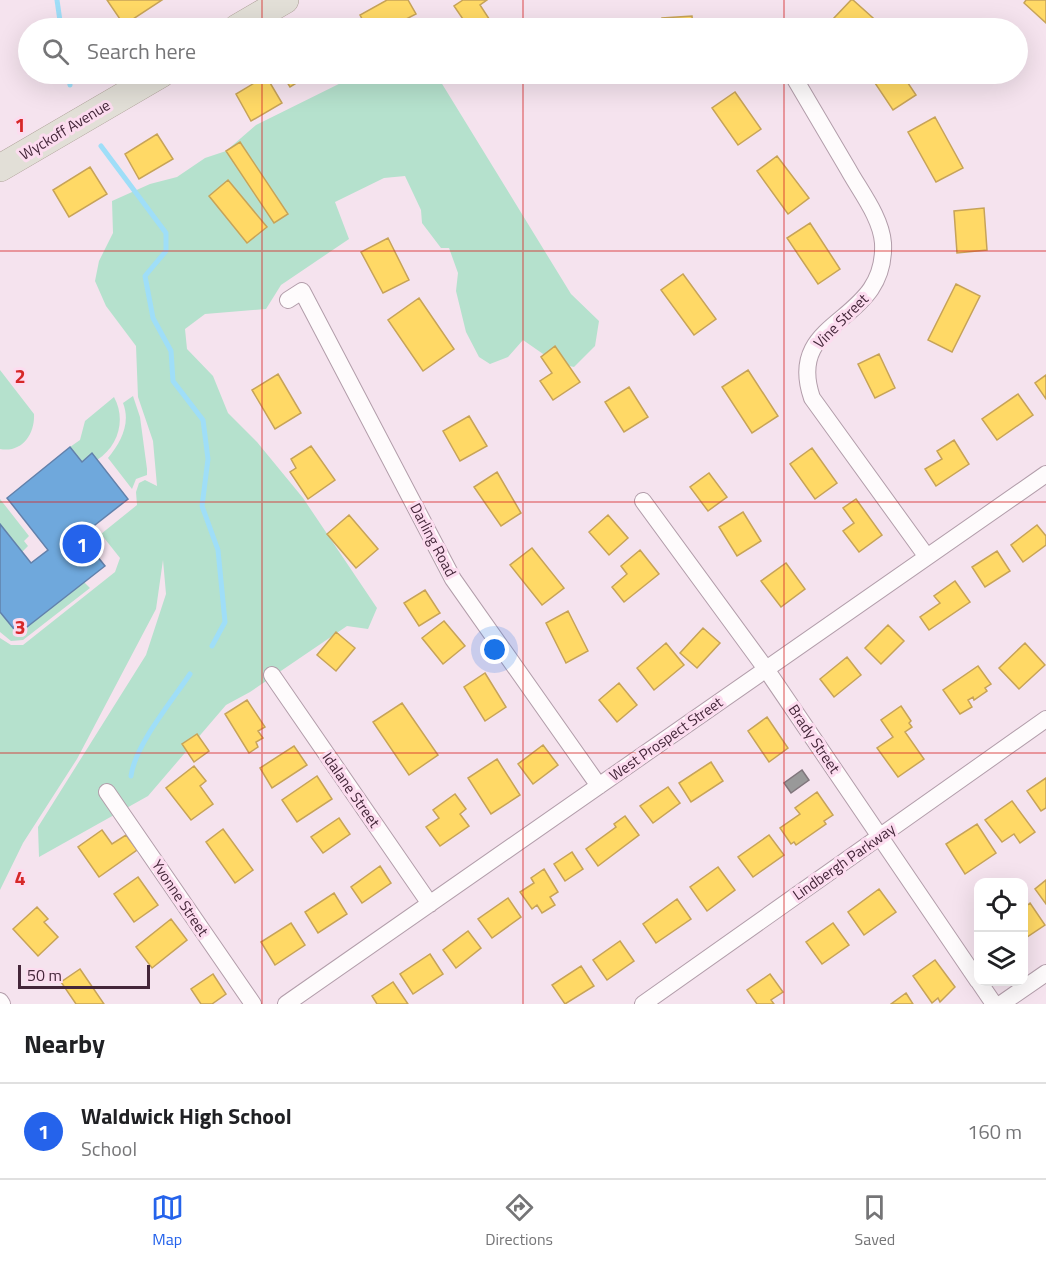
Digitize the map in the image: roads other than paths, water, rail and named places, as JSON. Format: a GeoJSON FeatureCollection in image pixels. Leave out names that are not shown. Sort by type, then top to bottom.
{"type":"FeatureCollection","features":[{"type":"Feature","properties":{"kind":"main road"},"geometry":{"type":"LineString","coordinates":[[254,18],[285,0]]}},
{"type":"Feature","properties":{"kind":"main road","name":"Wyckoff Avenue"},"geometry":{"type":"LineString","coordinates":[[0,168],[144,84]]}},
{"type":"Feature","properties":{"kind":"street","name":"Vine Street"},"geometry":{"type":"LineString","coordinates":[[798,84],[870,207],[883,240],[883,260],[871,291],[860,304],[816,341],[809,354],[807,382],[812,398],[927,557]]}},
{"type":"Feature","properties":{"kind":"street","name":"Darling Road"},"geometry":{"type":"LineString","coordinates":[[288,300],[302,291],[453,579],[599,786]]}},
{"type":"Feature","properties":{"kind":"street","name":"West Prospect Street"},"geometry":{"type":"LineString","coordinates":[[286,1004],[1046,474]]}},
{"type":"Feature","properties":{"kind":"street","name":"Brady Street"},"geometry":{"type":"LineString","coordinates":[[643,501],[766,669],[974,974]]}},
{"type":"Feature","properties":{"kind":"street","name":"Idalane Street"},"geometry":{"type":"LineString","coordinates":[[272,675],[430,904]]}},
{"type":"Feature","properties":{"kind":"street","name":"Lindbergh Parkway"},"geometry":{"type":"LineString","coordinates":[[643,1004],[1046,719]]}},
{"type":"Feature","properties":{"kind":"street","name":"Yvonne Street"},"geometry":{"type":"LineString","coordinates":[[107,792],[253,1004]]}},
{"type":"Feature","properties":{"kind":"street"},"geometry":{"type":"LineString","coordinates":[[1001,1004],[1046,972]]}},
{"type":"Feature","properties":{"kind":"street","name":"Brady Street"},"geometry":{"type":"LineString","coordinates":[[982,986],[994,1004]]}},
{"type":"Feature","properties":{"kind":"waterway"},"geometry":{"type":"LineString","coordinates":[[57,0],[60,18]]}},
{"type":"Feature","properties":{"kind":"waterway"},"geometry":{"type":"LineString","coordinates":[[101,146],[166,233],[166,251],[145,276],[153,318],[171,351],[173,381],[203,420],[208,459],[202,506],[218,550],[225,622],[212,646]]}},
{"type":"Feature","properties":{"kind":"waterway"},"geometry":{"type":"LineString","coordinates":[[131,776],[139,751],[147,737],[190,674]]}},
{"type":"Feature","properties":{"kind":"place","name":"Waldwick High School"},"geometry":{"type":"Point","coordinates":[82,544]}}]}
